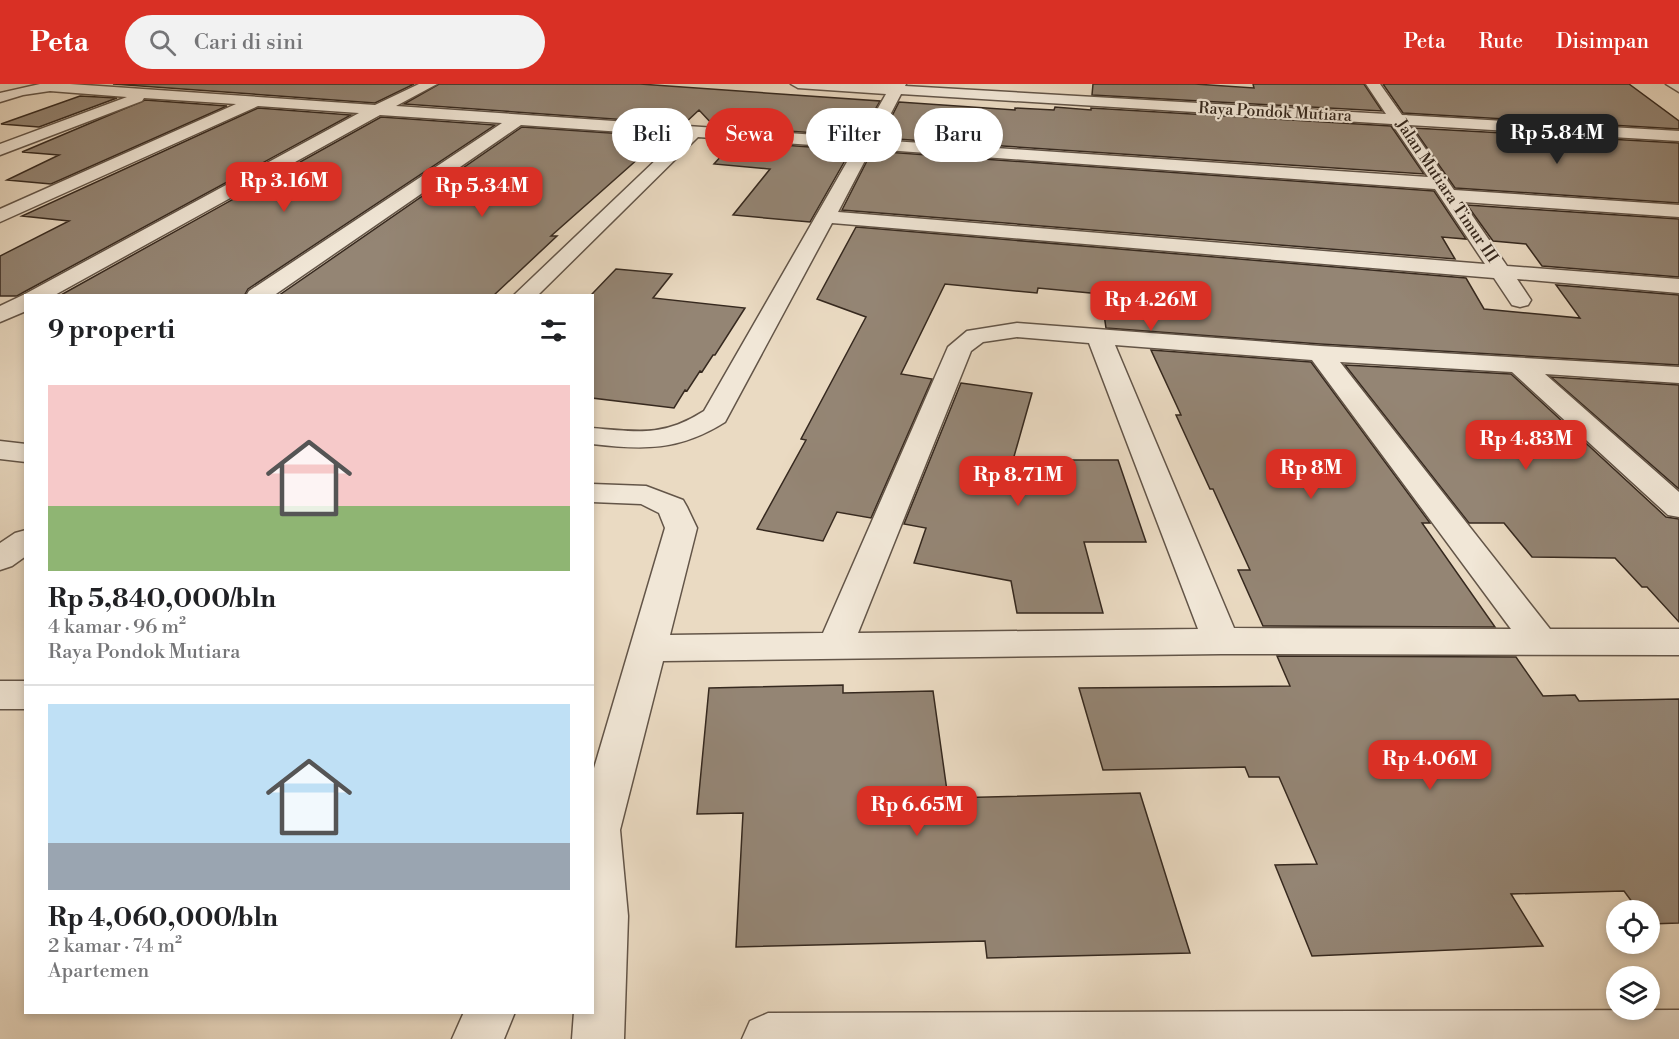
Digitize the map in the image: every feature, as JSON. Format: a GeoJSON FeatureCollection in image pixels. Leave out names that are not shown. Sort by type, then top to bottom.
{"type":"FeatureCollection","features":[{"type":"Feature","properties":{"kind":"street"},"geometry":{"type":"LineString","coordinates":[[96,91],[114,84]]}},
{"type":"Feature","properties":{"kind":"street"},"geometry":{"type":"LineString","coordinates":[[39,294],[377,110],[430,84]]}},
{"type":"Feature","properties":{"kind":"street","name":"Raya Pondok Mutiara"},"geometry":{"type":"LineString","coordinates":[[798,84],[928,88],[1394,114],[1679,124]]}},
{"type":"Feature","properties":{"kind":"street","name":"Raya Pondok Mutiara"},"geometry":{"type":"LineString","coordinates":[[980,84],[1064,86],[1228,96],[1394,114],[1679,136]]}},
{"type":"Feature","properties":{"kind":"street","name":"Jalan Mutiara Timur III"},"geometry":{"type":"LineString","coordinates":[[1373,84],[1520,300]]}},
{"type":"Feature","properties":{"kind":"street"},"geometry":{"type":"LineString","coordinates":[[1673,84],[1679,88]]}},
{"type":"Feature","properties":{"kind":"street"},"geometry":{"type":"LineString","coordinates":[[0,98],[21,90],[50,87],[806,140]]}},
{"type":"Feature","properties":{"kind":"street"},"geometry":{"type":"LineString","coordinates":[[886,108],[897,87]]}},
{"type":"Feature","properties":{"kind":"street"},"geometry":{"type":"LineString","coordinates":[[0,150],[147,94]]}},
{"type":"Feature","properties":{"kind":"street"},"geometry":{"type":"LineString","coordinates":[[0,216],[256,101]]}},
{"type":"Feature","properties":{"kind":"street"},"geometry":{"type":"LineString","coordinates":[[260,294],[518,120]]}},
{"type":"Feature","properties":{"kind":"street"},"geometry":{"type":"LineString","coordinates":[[526,294],[694,132]]}},
{"type":"Feature","properties":{"kind":"street"},"geometry":{"type":"LineString","coordinates":[[902,147],[1450,195],[1679,211]]}},
{"type":"Feature","properties":{"kind":"street"},"geometry":{"type":"LineString","coordinates":[[594,436],[646,441],[676,437],[694,430],[715,416],[857,162]]}},
{"type":"Feature","properties":{"kind":"street"},"geometry":{"type":"LineString","coordinates":[[1450,195],[1679,221]]}},
{"type":"Feature","properties":{"kind":"street"},"geometry":{"type":"LineString","coordinates":[[826,217],[1679,286]]}},
{"type":"Feature","properties":{"kind":"street"},"geometry":{"type":"LineString","coordinates":[[0,315],[24,302]]}},
{"type":"Feature","properties":{"kind":"street"},"geometry":{"type":"LineString","coordinates":[[836,646],[960,347],[976,336],[1017,330],[1521,367],[1679,375]]}},
{"type":"Feature","properties":{"kind":"street"},"geometry":{"type":"LineString","coordinates":[[1099,336],[1221,641]]}},
{"type":"Feature","properties":{"kind":"street"},"geometry":{"type":"LineString","coordinates":[[1320,353],[1541,643]]}},
{"type":"Feature","properties":{"kind":"street"},"geometry":{"type":"LineString","coordinates":[[1521,367],[1679,508]]}},
{"type":"Feature","properties":{"kind":"street"},"geometry":{"type":"LineString","coordinates":[[0,450],[24,453]]}},
{"type":"Feature","properties":{"kind":"street"},"geometry":{"type":"LineString","coordinates":[[594,493],[646,495],[672,507],[681,528],[595,834],[605,916],[598,1039]]}},
{"type":"Feature","properties":{"kind":"street"},"geometry":{"type":"LineString","coordinates":[[0,560],[24,542]]}},
{"type":"Feature","properties":{"kind":"street"},"geometry":{"type":"LineString","coordinates":[[648,648],[1221,641],[1679,642]]}},
{"type":"Feature","properties":{"kind":"street"},"geometry":{"type":"LineString","coordinates":[[0,695],[24,695]]}},
{"type":"Feature","properties":{"kind":"street"},"geometry":{"type":"LineString","coordinates":[[478,1039],[489,1014]]}},
{"type":"Feature","properties":{"kind":"street"},"geometry":{"type":"LineString","coordinates":[[768,1039],[1679,1036]]}},
{"type":"Feature","properties":{"kind":"building"},"geometry":{"type":"Polygon","coordinates":[[[113,84],[414,84],[375,103],[113,84]]]}},
{"type":"Feature","properties":{"kind":"building"},"geometry":{"type":"Polygon","coordinates":[[[439,84],[640,84],[880,101],[876,108],[806,108],[806,132],[794,131],[794,108],[705,108],[705,116],[699,110],[693,116],[693,108],[612,108],[612,119],[404,104],[439,84]]]}},
{"type":"Feature","properties":{"kind":"building"},"geometry":{"type":"Polygon","coordinates":[[[1093,84],[1195,84],[1254,88],[1253,84],[1364,84],[1382,111],[1092,95],[1093,84]]]}},
{"type":"Feature","properties":{"kind":"building"},"geometry":{"type":"Polygon","coordinates":[[[1383,84],[1629,84],[1679,121],[1679,129],[1403,113],[1383,84]]]}},
{"type":"Feature","properties":{"kind":"building"},"geometry":{"type":"Polygon","coordinates":[[[80,96],[117,98],[39,127],[1,124],[80,96]]]}},
{"type":"Feature","properties":{"kind":"building"},"geometry":{"type":"Polygon","coordinates":[[[145,100],[227,106],[51,184],[7,180],[59,155],[22,152],[145,100]]]}},
{"type":"Feature","properties":{"kind":"building"},"geometry":{"type":"Polygon","coordinates":[[[899,102],[986,108],[914,108],[914,140],[902,139],[902,108],[896,108],[899,102]]]}},
{"type":"Feature","properties":{"kind":"building"},"geometry":{"type":"Polygon","coordinates":[[[1055,107],[1091,110],[1091,108],[1391,126],[1424,174],[1003,146],[1003,109],[1054,110],[1055,107]]]}},
{"type":"Feature","properties":{"kind":"building"},"geometry":{"type":"Polygon","coordinates":[[[258,108],[351,115],[17,296],[0,296],[0,256],[69,221],[22,216],[258,108]]]}},
{"type":"Feature","properties":{"kind":"building"},"geometry":{"type":"Polygon","coordinates":[[[381,117],[495,125],[248,289],[245,294],[63,294],[381,117]]]}},
{"type":"Feature","properties":{"kind":"building"},"geometry":{"type":"Polygon","coordinates":[[[522,127],[612,133],[612,162],[634,162],[551,236],[557,236],[495,294],[281,294],[522,127]]]}},
{"type":"Feature","properties":{"kind":"building"},"geometry":{"type":"Polygon","coordinates":[[[1413,128],[1679,143],[1679,203],[1455,188],[1413,128]]]}},
{"type":"Feature","properties":{"kind":"building"},"geometry":{"type":"Polygon","coordinates":[[[794,146],[806,147],[806,162],[844,162],[810,222],[733,215],[770,169],[714,164],[716,162],[794,162],[794,146]]]}},
{"type":"Feature","properties":{"kind":"building"},"geometry":{"type":"Polygon","coordinates":[[[902,153],[914,154],[914,162],[1003,160],[1434,191],[1466,239],[1442,237],[1455,259],[842,210],[866,162],[902,162],[902,153]]]}},
{"type":"Feature","properties":{"kind":"building"},"geometry":{"type":"Polygon","coordinates":[[[1467,205],[1679,219],[1679,277],[1542,266],[1526,244],[1493,241],[1467,205]]]}},
{"type":"Feature","properties":{"kind":"building"},"geometry":{"type":"Polygon","coordinates":[[[856,227],[1466,278],[1484,309],[1580,318],[1556,285],[1679,295],[1679,365],[1320,344],[1106,328],[1101,294],[1038,288],[1037,293],[945,284],[901,374],[932,379],[871,518],[837,512],[823,541],[757,529],[806,440],[801,439],[866,317],[817,299],[856,227]]]}},
{"type":"Feature","properties":{"kind":"building"},"geometry":{"type":"Polygon","coordinates":[[[616,269],[672,274],[653,298],[745,308],[715,355],[702,372],[700,371],[687,391],[685,390],[674,408],[594,398],[594,294],[592,294],[616,269]]]}},
{"type":"Feature","properties":{"kind":"building"},"geometry":{"type":"Polygon","coordinates":[[[1151,350],[1311,362],[1430,523],[1422,523],[1495,627],[1263,626],[1238,570],[1250,570],[1176,415],[1181,415],[1151,350]]]}},
{"type":"Feature","properties":{"kind":"building"},"geometry":{"type":"Polygon","coordinates":[[[1345,365],[1511,374],[1666,517],[1679,519],[1679,622],[1647,587],[1642,587],[1615,558],[1532,557],[1504,523],[1469,523],[1345,365]]]}},
{"type":"Feature","properties":{"kind":"building"},"geometry":{"type":"Polygon","coordinates":[[[1551,377],[1679,385],[1679,489],[1551,377]]]}},
{"type":"Feature","properties":{"kind":"building"},"geometry":{"type":"Polygon","coordinates":[[[961,383],[1032,393],[1013,460],[1118,460],[1146,542],[1084,542],[1103,613],[1017,613],[1011,581],[914,563],[926,528],[904,524],[961,383]]]}},
{"type":"Feature","properties":{"kind":"building"},"geometry":{"type":"Polygon","coordinates":[[[1277,656],[1516,657],[1543,696],[1575,695],[1579,701],[1679,699],[1679,923],[1660,924],[1660,900],[1631,900],[1624,891],[1511,894],[1543,946],[1312,956],[1275,865],[1317,864],[1279,777],[1249,777],[1245,767],[1103,770],[1079,688],[1290,686],[1277,656]]]}},
{"type":"Feature","properties":{"kind":"building"},"geometry":{"type":"Polygon","coordinates":[[[843,685],[843,693],[933,691],[948,798],[1140,793],[1190,953],[987,958],[985,941],[736,947],[743,813],[697,814],[709,688],[843,685]]]}}]}
